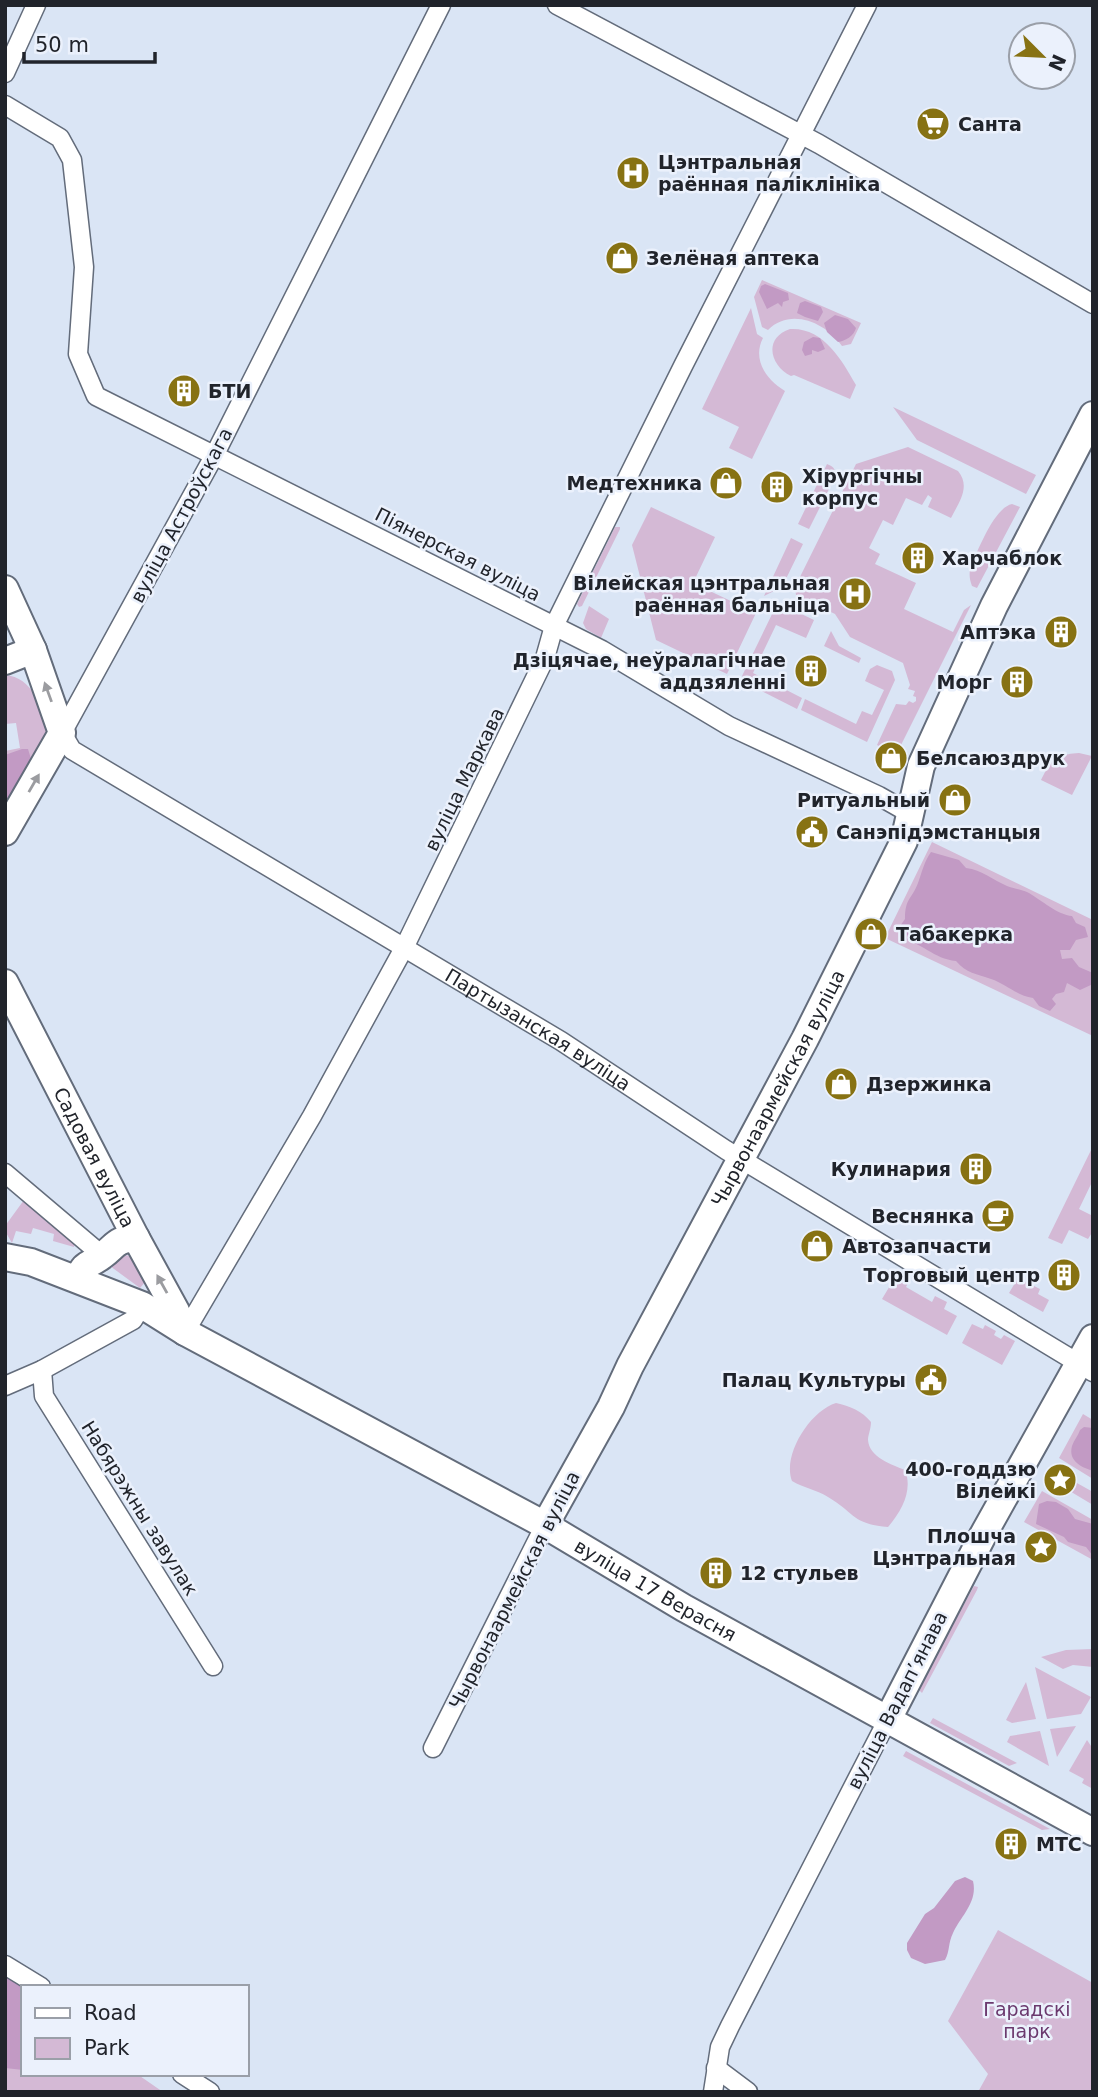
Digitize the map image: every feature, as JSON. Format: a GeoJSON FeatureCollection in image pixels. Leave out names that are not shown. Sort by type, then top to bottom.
{"type":"FeatureCollection","features":[{"type":"Feature","properties":{"kind":"main road","name":"Чырвонаармейская вуліца"},"geometry":{"type":"LineString","coordinates":[[545,1525],[806,1039],[904,841],[921,766],[987,620],[1093,415]]}},
{"type":"Feature","properties":{"kind":"main road","name":"Партызанская вуліца"},"geometry":{"type":"LineString","coordinates":[[5,589],[33,650],[62,733]]}},
{"type":"Feature","properties":{"kind":"main road"},"geometry":{"type":"LineString","coordinates":[[5,661],[33,650]]}},
{"type":"Feature","properties":{"kind":"main road","name":"вуліца Астроўскага"},"geometry":{"type":"LineString","coordinates":[[5,832],[62,733]]}},
{"type":"Feature","properties":{"kind":"main road","name":"Садовая вуліца"},"geometry":{"type":"LineString","coordinates":[[5,983],[185,1332]]}},
{"type":"Feature","properties":{"kind":"main road"},"geometry":{"type":"LineString","coordinates":[[78,1279],[86,1264],[103,1256],[117,1243],[136,1238]]}},
{"type":"Feature","properties":{"kind":"main road","name":"вуліца 17 Верасня"},"geometry":{"type":"LineString","coordinates":[[5,1257],[31,1262],[142,1305],[185,1332],[545,1525],[684,1608],[1093,1832]]}},
{"type":"Feature","properties":{"kind":"main road","name":"вуліца Вадапʼянава"},"geometry":{"type":"LineString","coordinates":[[887,1721],[983,1535],[1086,1368],[1093,1338]]}},
{"type":"Feature","properties":{"kind":"street"},"geometry":{"type":"LineString","coordinates":[[5,73],[36,5]]}},
{"type":"Feature","properties":{"kind":"street","name":"вуліца Астроўскага"},"geometry":{"type":"LineString","coordinates":[[62,733],[214,456],[441,5]]}},
{"type":"Feature","properties":{"kind":"street"},"geometry":{"type":"LineString","coordinates":[[557,5],[802,134],[1093,304]]}},
{"type":"Feature","properties":{"kind":"street","name":"вуліца Маркава"},"geometry":{"type":"LineString","coordinates":[[185,1332],[313,1116],[404,948],[545,659],[554,626],[867,5]]}},
{"type":"Feature","properties":{"kind":"street","name":"Піянерская вуліца"},"geometry":{"type":"LineString","coordinates":[[5,105],[60,138],[72,160],[84,267],[78,354],[96,396],[602,650],[729,726],[879,796],[909,813]]}},
{"type":"Feature","properties":{"kind":"street","name":"Партызанская вуліца"},"geometry":{"type":"LineString","coordinates":[[62,733],[72,750],[561,1041],[742,1159],[1086,1368]]}},
{"type":"Feature","properties":{"kind":"street"},"geometry":{"type":"LineString","coordinates":[[5,1173],[103,1256]]}},
{"type":"Feature","properties":{"kind":"street"},"geometry":{"type":"LineString","coordinates":[[5,1386],[42,1370],[133,1321],[142,1305]]}},
{"type":"Feature","properties":{"kind":"street","name":"Набярэжны завулак"},"geometry":{"type":"LineString","coordinates":[[42,1370],[44,1396],[213,1665]]}},
{"type":"Feature","properties":{"kind":"street","name":"Чырвонаармейская вуліца"},"geometry":{"type":"LineString","coordinates":[[433,1748],[545,1525]]}},
{"type":"Feature","properties":{"kind":"street","name":"вуліца Вадапʼянава"},"geometry":{"type":"LineString","coordinates":[[713,2092],[720,2047],[887,1721]]}},
{"type":"Feature","properties":{"kind":"street"},"geometry":{"type":"LineString","coordinates":[[5,1965],[38,1985]]}},
{"type":"Feature","properties":{"kind":"street"},"geometry":{"type":"LineString","coordinates":[[716,2068],[748,2092]]}},
{"type":"Feature","properties":{"kind":"street"},"geometry":{"type":"LineString","coordinates":[[185,2076],[210,2092]]}},
{"type":"Feature","properties":{"kind":"green space"},"geometry":{"type":"Polygon","coordinates":[[[762,280],[861,323],[851,344],[842,346],[827,331],[808,321],[787,320],[768,330],[762,327],[754,297],[762,280]]]}},
{"type":"Feature","properties":{"kind":"green space"},"geometry":{"type":"Polygon","coordinates":[[[751,308],[757,334],[763,338],[760,361],[772,381],[785,391],[752,459],[729,448],[739,427],[702,409],[751,308]]]}},
{"type":"Feature","properties":{"kind":"green space"},"geometry":{"type":"Polygon","coordinates":[[[790,329],[812,333],[822,339],[838,356],[856,385],[850,399],[791,376],[778,366],[772,352],[773,345],[781,333],[790,329]]]}},
{"type":"Feature","properties":{"kind":"green space"},"geometry":{"type":"Polygon","coordinates":[[[893,407],[1036,475],[1026,494],[917,440],[893,407]]]}},
{"type":"Feature","properties":{"kind":"green space"},"geometry":{"type":"Polygon","coordinates":[[[908,447],[958,471],[964,489],[951,518],[928,507],[932,498],[928,495],[922,505],[906,498],[893,525],[883,520],[869,548],[880,554],[875,564],[916,583],[904,609],[953,632],[964,610],[971,605],[896,755],[877,745],[896,704],[906,705],[909,701],[916,701],[913,696],[915,691],[908,689],[910,685],[903,663],[850,637],[835,614],[796,595],[795,587],[856,464],[908,447]]]}},
{"type":"Feature","properties":{"kind":"green space"},"geometry":{"type":"Polygon","coordinates":[[[827,464],[834,469],[835,477],[809,529],[798,524],[827,464]]]}},
{"type":"Feature","properties":{"kind":"green space"},"geometry":{"type":"Polygon","coordinates":[[[1012,504],[1020,507],[977,588],[972,586],[971,565],[983,540],[999,513],[1012,504]]]}},
{"type":"Feature","properties":{"kind":"green space"},"geometry":{"type":"Polygon","coordinates":[[[651,507],[715,537],[693,583],[756,613],[727,674],[656,640],[632,545],[651,507]]]}},
{"type":"Feature","properties":{"kind":"green space"},"geometry":{"type":"Polygon","coordinates":[[[615,527],[620,529],[582,606],[579,607],[577,604],[615,527]]]}},
{"type":"Feature","properties":{"kind":"green space"},"geometry":{"type":"Polygon","coordinates":[[[791,538],[803,544],[782,587],[764,596],[791,538]]]}},
{"type":"Feature","properties":{"kind":"green space"},"geometry":{"type":"Polygon","coordinates":[[[589,606],[609,619],[601,638],[586,629],[583,623],[589,606]]]}},
{"type":"Feature","properties":{"kind":"green space"},"geometry":{"type":"Polygon","coordinates":[[[775,608],[791,609],[814,620],[806,638],[776,625],[753,673],[802,698],[797,709],[744,682],[742,676],[775,608]]]}},
{"type":"Feature","properties":{"kind":"green space"},"geometry":{"type":"Polygon","coordinates":[[[831,631],[839,646],[861,658],[859,663],[824,646],[831,631]]]}},
{"type":"Feature","properties":{"kind":"green space"},"geometry":{"type":"Polygon","coordinates":[[[877,665],[892,671],[895,680],[867,742],[801,710],[805,699],[856,724],[862,711],[872,715],[884,690],[865,681],[870,669],[877,665]]]}},
{"type":"Feature","properties":{"kind":"green space"},"geometry":{"type":"Polygon","coordinates":[[[5,675],[23,681],[29,687],[53,728],[5,816],[5,751],[20,748],[16,723],[5,724],[5,675]]]}},
{"type":"Feature","properties":{"kind":"green space"},"geometry":{"type":"Polygon","coordinates":[[[1079,753],[1092,756],[1072,795],[1041,780],[1055,759],[1079,753]]]}},
{"type":"Feature","properties":{"kind":"green space"},"geometry":{"type":"Polygon","coordinates":[[[932,842],[1093,920],[1093,1036],[885,938],[932,842]]]}},
{"type":"Feature","properties":{"kind":"green space"},"geometry":{"type":"Polygon","coordinates":[[[1093,1146],[1093,1180],[1079,1209],[1093,1216],[1093,1231],[1088,1239],[1069,1230],[1062,1244],[1048,1238],[1093,1146]]]}},
{"type":"Feature","properties":{"kind":"green space"},"geometry":{"type":"Polygon","coordinates":[[[24,1200],[75,1237],[74,1247],[53,1241],[54,1234],[33,1228],[31,1234],[16,1231],[12,1243],[5,1226],[24,1200]]]}},
{"type":"Feature","properties":{"kind":"green space"},"geometry":{"type":"Polygon","coordinates":[[[122,1255],[132,1257],[141,1267],[146,1281],[140,1288],[110,1266],[122,1255]]]}},
{"type":"Feature","properties":{"kind":"green space"},"geometry":{"type":"Polygon","coordinates":[[[897,1274],[909,1281],[906,1287],[932,1302],[935,1296],[947,1302],[944,1309],[957,1316],[947,1335],[882,1299],[897,1274]]]}},
{"type":"Feature","properties":{"kind":"green space"},"geometry":{"type":"Polygon","coordinates":[[[1018,1278],[1040,1289],[1038,1294],[1049,1300],[1043,1312],[1009,1293],[1018,1278]]]}},
{"type":"Feature","properties":{"kind":"green space"},"geometry":{"type":"Polygon","coordinates":[[[972,1324],[983,1329],[985,1325],[996,1331],[994,1335],[1001,1339],[1004,1335],[1015,1341],[1002,1365],[962,1343],[972,1324]]]}},
{"type":"Feature","properties":{"kind":"green space"},"geometry":{"type":"Polygon","coordinates":[[[836,1403],[867,1418],[871,1422],[868,1440],[872,1451],[882,1460],[905,1470],[908,1485],[905,1500],[888,1527],[860,1520],[828,1497],[792,1481],[791,1459],[800,1435],[817,1415],[836,1403]]]}},
{"type":"Feature","properties":{"kind":"green space"},"geometry":{"type":"Polygon","coordinates":[[[1083,1414],[1093,1420],[1093,1479],[1059,1458],[1083,1414]]]}},
{"type":"Feature","properties":{"kind":"green space"},"geometry":{"type":"Polygon","coordinates":[[[1068,1478],[1093,1492],[1093,1505],[1063,1487],[1068,1478]]]}},
{"type":"Feature","properties":{"kind":"green space"},"geometry":{"type":"Polygon","coordinates":[[[1042,1491],[1093,1520],[1093,1560],[1024,1522],[1042,1491]]]}},
{"type":"Feature","properties":{"kind":"green space"},"geometry":{"type":"Polygon","coordinates":[[[974,1586],[978,1587],[977,1590],[922,1693],[918,1689],[974,1586]]]}},
{"type":"Feature","properties":{"kind":"green space"},"geometry":{"type":"Polygon","coordinates":[[[1093,1649],[1093,1667],[1073,1665],[1063,1669],[1041,1657],[1066,1650],[1093,1649]]]}},
{"type":"Feature","properties":{"kind":"green space"},"geometry":{"type":"Polygon","coordinates":[[[1035,1667],[1091,1697],[1081,1714],[1047,1719],[1035,1667]]]}},
{"type":"Feature","properties":{"kind":"green space"},"geometry":{"type":"Polygon","coordinates":[[[1026,1682],[1036,1719],[1012,1723],[1006,1720],[1026,1682]]]}},
{"type":"Feature","properties":{"kind":"green space"},"geometry":{"type":"Polygon","coordinates":[[[933,1718],[1017,1763],[1009,1766],[930,1723],[933,1718]]]}},
{"type":"Feature","properties":{"kind":"green space"},"geometry":{"type":"Polygon","coordinates":[[[1076,1726],[1057,1757],[1050,1729],[1076,1726]]]}},
{"type":"Feature","properties":{"kind":"green space"},"geometry":{"type":"Polygon","coordinates":[[[1040,1731],[1049,1766],[1007,1742],[1010,1736],[1040,1731]]]}},
{"type":"Feature","properties":{"kind":"green space"},"geometry":{"type":"Polygon","coordinates":[[[1087,1740],[1093,1749],[1093,1789],[1082,1783],[1084,1779],[1069,1771],[1087,1740]]]}},
{"type":"Feature","properties":{"kind":"green space"},"geometry":{"type":"Polygon","coordinates":[[[906,1751],[1050,1829],[1042,1830],[903,1756],[906,1751]]]}},
{"type":"Feature","properties":{"kind":"green space","name":"Гарадскі парк"},"geometry":{"type":"Polygon","coordinates":[[[998,1930],[1093,1983],[1093,2092],[978,2092],[988,2074],[948,2021],[998,1930]]]}},
{"type":"Feature","properties":{"kind":"green space"},"geometry":{"type":"Polygon","coordinates":[[[5,1988],[21,1999],[21,2076],[140,2076],[163,2092],[5,2092],[5,1988]]]}},
{"type":"Feature","properties":{"kind":"shaded area"},"geometry":{"type":"Polygon","coordinates":[[[765,284],[788,293],[789,300],[783,302],[782,307],[778,303],[767,309],[759,292],[765,284]]]}},
{"type":"Feature","properties":{"kind":"shaded area"},"geometry":{"type":"Polygon","coordinates":[[[805,301],[821,307],[823,312],[818,321],[797,313],[800,303],[805,301]]]}},
{"type":"Feature","properties":{"kind":"shaded area"},"geometry":{"type":"Polygon","coordinates":[[[835,315],[848,319],[856,328],[849,338],[843,341],[838,342],[827,332],[824,323],[835,315]]]}},
{"type":"Feature","properties":{"kind":"shaded area"},"geometry":{"type":"Polygon","coordinates":[[[813,337],[820,338],[825,349],[818,352],[812,350],[812,354],[805,356],[802,350],[804,342],[813,337]]]}},
{"type":"Feature","properties":{"kind":"shaded area"},"geometry":{"type":"Polygon","coordinates":[[[28,749],[35,772],[5,825],[5,755],[28,749]]]}},
{"type":"Feature","properties":{"kind":"shaded area"},"geometry":{"type":"Polygon","coordinates":[[[931,852],[959,860],[966,868],[1026,892],[1055,910],[1072,916],[1076,923],[1085,927],[1088,937],[1076,940],[1070,950],[1060,950],[1062,959],[1072,958],[1079,967],[1093,973],[1093,984],[1080,990],[1067,983],[1064,992],[1056,994],[1052,999],[1056,1004],[1050,1011],[1039,1006],[1033,998],[968,971],[956,961],[948,960],[900,938],[898,929],[905,919],[908,903],[931,852]]]}},
{"type":"Feature","properties":{"kind":"shaded area"},"geometry":{"type":"Polygon","coordinates":[[[1084,1427],[1093,1428],[1093,1471],[1080,1465],[1072,1456],[1073,1444],[1084,1427]]]}},
{"type":"Feature","properties":{"kind":"shaded area"},"geometry":{"type":"Polygon","coordinates":[[[1056,1502],[1068,1509],[1075,1519],[1093,1524],[1093,1556],[1086,1547],[1068,1542],[1064,1537],[1036,1524],[1039,1504],[1056,1502]]]}},
{"type":"Feature","properties":{"kind":"shaded area"},"geometry":{"type":"Polygon","coordinates":[[[965,1877],[973,1881],[973,1896],[953,1933],[945,1960],[925,1964],[911,1958],[907,1943],[925,1914],[934,1908],[955,1881],[965,1877]]]}},
{"type":"Feature","properties":{"kind":"shaded area"},"geometry":{"type":"Polygon","coordinates":[[[5,1966],[32,1985],[21,1985],[21,2070],[5,2068],[5,1966]]]}},
{"type":"Feature","properties":{"kind":"place","name":"Санта"},"geometry":{"type":"Point","coordinates":[933,124]}},
{"type":"Feature","properties":{"kind":"place","name":"Цэнтральная раённая паліклініка"},"geometry":{"type":"Point","coordinates":[633,173]}},
{"type":"Feature","properties":{"kind":"place","name":"Зелёная аптека"},"geometry":{"type":"Point","coordinates":[622,258]}},
{"type":"Feature","properties":{"kind":"place","name":"БТИ"},"geometry":{"type":"Point","coordinates":[184,391]}},
{"type":"Feature","properties":{"kind":"place","name":"Медтехника"},"geometry":{"type":"Point","coordinates":[726,483]}},
{"type":"Feature","properties":{"kind":"place","name":"Хірургічны корпус"},"geometry":{"type":"Point","coordinates":[777,487]}},
{"type":"Feature","properties":{"kind":"place","name":"Харчаблок"},"geometry":{"type":"Point","coordinates":[918,558]}},
{"type":"Feature","properties":{"kind":"place","name":"Вілейская цэнтральная раённая бальніца"},"geometry":{"type":"Point","coordinates":[855,594]}},
{"type":"Feature","properties":{"kind":"place","name":"Аптэка"},"geometry":{"type":"Point","coordinates":[1061,632]}},
{"type":"Feature","properties":{"kind":"place","name":"Дзіцячае, неўралагічнае аддзяленні"},"geometry":{"type":"Point","coordinates":[811,671]}},
{"type":"Feature","properties":{"kind":"place","name":"Морг"},"geometry":{"type":"Point","coordinates":[1017,682]}},
{"type":"Feature","properties":{"kind":"place","name":"Белсаюздрук"},"geometry":{"type":"Point","coordinates":[891,758]}},
{"type":"Feature","properties":{"kind":"place","name":"Ритуальный"},"geometry":{"type":"Point","coordinates":[955,800]}},
{"type":"Feature","properties":{"kind":"place","name":"Санэпідэмстанцыя"},"geometry":{"type":"Point","coordinates":[812,832]}},
{"type":"Feature","properties":{"kind":"place","name":"Табакерка"},"geometry":{"type":"Point","coordinates":[871,934]}},
{"type":"Feature","properties":{"kind":"place","name":"Дзержинка"},"geometry":{"type":"Point","coordinates":[841,1084]}},
{"type":"Feature","properties":{"kind":"place","name":"Кулинария"},"geometry":{"type":"Point","coordinates":[976,1169]}},
{"type":"Feature","properties":{"kind":"place","name":"Веснянка"},"geometry":{"type":"Point","coordinates":[998,1216]}},
{"type":"Feature","properties":{"kind":"place","name":"Автозапчасти"},"geometry":{"type":"Point","coordinates":[817,1246]}},
{"type":"Feature","properties":{"kind":"place","name":"Торговый центр"},"geometry":{"type":"Point","coordinates":[1064,1275]}},
{"type":"Feature","properties":{"kind":"place","name":"Палац Культуры"},"geometry":{"type":"Point","coordinates":[931,1380]}},
{"type":"Feature","properties":{"kind":"place","name":"400-годдзю Вілейкі"},"geometry":{"type":"Point","coordinates":[1060,1480]}},
{"type":"Feature","properties":{"kind":"place","name":"Плошча Цэнтральная"},"geometry":{"type":"Point","coordinates":[1041,1547]}},
{"type":"Feature","properties":{"kind":"place","name":"12 стульев"},"geometry":{"type":"Point","coordinates":[716,1573]}},
{"type":"Feature","properties":{"kind":"place","name":"МТС"},"geometry":{"type":"Point","coordinates":[1011,1844]}}]}
